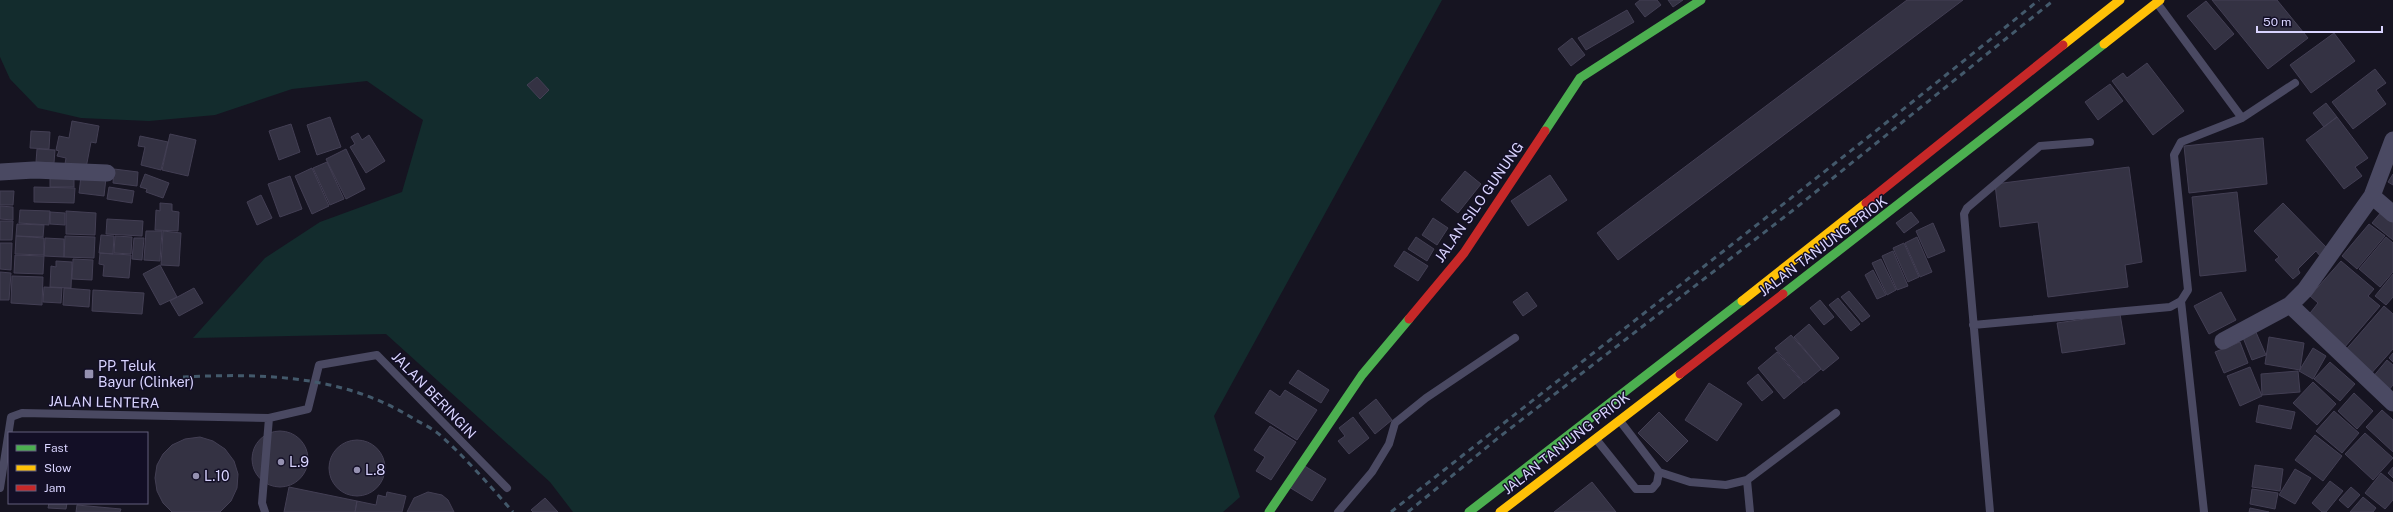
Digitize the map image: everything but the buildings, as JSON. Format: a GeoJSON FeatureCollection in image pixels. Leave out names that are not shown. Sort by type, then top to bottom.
{"type":"FeatureCollection","features":[{"type":"Feature","properties":{"kind":"main road","name":"JALAN SILO GUNUNG"},"geometry":{"type":"LineString","coordinates":[[1269,512],[1362,375],[1464,253],[1580,78],[1701,0]]}},
{"type":"Feature","properties":{"kind":"main road","name":"JALAN TANJUNG PRIOK"},"geometry":{"type":"LineString","coordinates":[[1500,512],[1590,431],[1606,405],[1763,285],[2120,0]]}},
{"type":"Feature","properties":{"kind":"main road","name":"JALAN TANJUNG PRIOK"},"geometry":{"type":"LineString","coordinates":[[1469,512],[1590,431],[1619,420],[1914,194],[2157,1]]}},
{"type":"Feature","properties":{"kind":"street"},"geometry":{"type":"LineString","coordinates":[[2223,341],[2290,305],[2305,290],[2372,196],[2393,140]]}},
{"type":"Feature","properties":{"kind":"street"},"geometry":{"type":"LineString","coordinates":[[0,172],[34,170],[107,173]]}},
{"type":"Feature","properties":{"kind":"street"},"geometry":{"type":"LineString","coordinates":[[2372,196],[2393,214]]}},
{"type":"Feature","properties":{"kind":"street"},"geometry":{"type":"LineString","coordinates":[[2290,305],[2393,403]]}},
{"type":"Feature","properties":{"kind":"lane"},"geometry":{"type":"LineString","coordinates":[[2157,1],[2242,118]]}},
{"type":"Feature","properties":{"kind":"lane"},"geometry":{"type":"LineString","coordinates":[[1973,325],[2170,307],[2181,302],[2188,290],[2174,155],[2176,148],[2181,142],[2242,118],[2295,83]]}},
{"type":"Feature","properties":{"kind":"lane"},"geometry":{"type":"LineString","coordinates":[[1990,512],[1964,220],[1967,208],[2040,146],[2090,142]]}},
{"type":"Feature","properties":{"kind":"lane"},"geometry":{"type":"LineString","coordinates":[[2181,302],[2204,512]]}},
{"type":"Feature","properties":{"kind":"lane"},"geometry":{"type":"LineString","coordinates":[[1338,512],[1345,507],[1372,472],[1389,444],[1395,423],[1426,398],[1516,338]]}},
{"type":"Feature","properties":{"kind":"lane","name":"JALAN BERINGIN"},"geometry":{"type":"LineString","coordinates":[[269,418],[308,409],[319,365],[377,355],[508,488]]}},
{"type":"Feature","properties":{"kind":"lane"},"geometry":{"type":"LineString","coordinates":[[1606,405],[1659,472],[1708,485],[1726,485],[1748,480],[1836,413]]}},
{"type":"Feature","properties":{"kind":"lane","name":"JALAN LENTERA"},"geometry":{"type":"LineString","coordinates":[[9,432],[11,417],[22,413],[269,418]]}},
{"type":"Feature","properties":{"kind":"lane"},"geometry":{"type":"LineString","coordinates":[[265,512],[262,503],[269,418]]}},
{"type":"Feature","properties":{"kind":"lane"},"geometry":{"type":"LineString","coordinates":[[1590,431],[1636,489],[1652,489],[1657,483],[1659,472]]}},
{"type":"Feature","properties":{"kind":"lane","name":"JALAN LENTERA"},"geometry":{"type":"LineString","coordinates":[[0,488],[8,436]]}},
{"type":"Feature","properties":{"kind":"lane"},"geometry":{"type":"LineString","coordinates":[[1748,480],[1750,512]]}},
{"type":"Feature","properties":{"kind":"green space"},"geometry":{"type":"Polygon","coordinates":[[[0,0],[1442,0],[1214,416],[1240,497],[1223,512],[573,512],[550,482],[386,334],[193,338],[265,258],[320,222],[402,192],[423,120],[367,81],[292,89],[215,115],[149,121],[81,118],[38,108],[10,79],[0,57],[0,0]]]}},
{"type":"Feature","properties":{"kind":"railway"},"geometry":{"type":"LineString","coordinates":[[1391,512],[1797,193],[2039,0]]}},
{"type":"Feature","properties":{"kind":"railway"},"geometry":{"type":"LineString","coordinates":[[1408,512],[1498,438],[1792,211],[2054,0]]}},
{"type":"Feature","properties":{"kind":"railway"},"geometry":{"type":"LineString","coordinates":[[183,377],[243,376],[303,380],[332,385],[360,393],[387,404],[440,435],[487,482],[513,512]]}},
{"type":"Feature","properties":{"kind":"traffic: fast"},"geometry":{"type":"LineString","coordinates":[[1545,131],[1580,78],[1701,0]]}},
{"type":"Feature","properties":{"kind":"traffic: fast"},"geometry":{"type":"LineString","coordinates":[[1783,294],[2104,44]]}},
{"type":"Feature","properties":{"kind":"traffic: fast"},"geometry":{"type":"LineString","coordinates":[[1469,512],[1742,301]]}},
{"type":"Feature","properties":{"kind":"traffic: fast"},"geometry":{"type":"LineString","coordinates":[[1269,512],[1362,375],[1409,319]]}},
{"type":"Feature","properties":{"kind":"traffic: slow"},"geometry":{"type":"LineString","coordinates":[[2063,45],[2120,0]]}},
{"type":"Feature","properties":{"kind":"traffic: slow"},"geometry":{"type":"LineString","coordinates":[[2104,44],[2160,0]]}},
{"type":"Feature","properties":{"kind":"traffic: slow"},"geometry":{"type":"LineString","coordinates":[[1742,301],[1866,203]]}},
{"type":"Feature","properties":{"kind":"traffic: slow"},"geometry":{"type":"LineString","coordinates":[[1500,512],[1680,374]]}},
{"type":"Feature","properties":{"kind":"traffic: jam"},"geometry":{"type":"LineString","coordinates":[[1866,203],[2063,45]]}},
{"type":"Feature","properties":{"kind":"traffic: jam"},"geometry":{"type":"LineString","coordinates":[[1409,319],[1464,253],[1545,131]]}},
{"type":"Feature","properties":{"kind":"traffic: jam"},"geometry":{"type":"LineString","coordinates":[[1680,374],[1783,294]]}},
{"type":"Feature","properties":{"kind":"place","name":"PP. Teluk Bayur (Clinker)"},"geometry":{"type":"Point","coordinates":[89,374]}},
{"type":"Feature","properties":{"kind":"place","name":"L.9"},"geometry":{"type":"Point","coordinates":[281,462]}},
{"type":"Feature","properties":{"kind":"place","name":"L.8"},"geometry":{"type":"Point","coordinates":[357,470]}},
{"type":"Feature","properties":{"kind":"place","name":"L.10"},"geometry":{"type":"Point","coordinates":[196,476]}}]}
